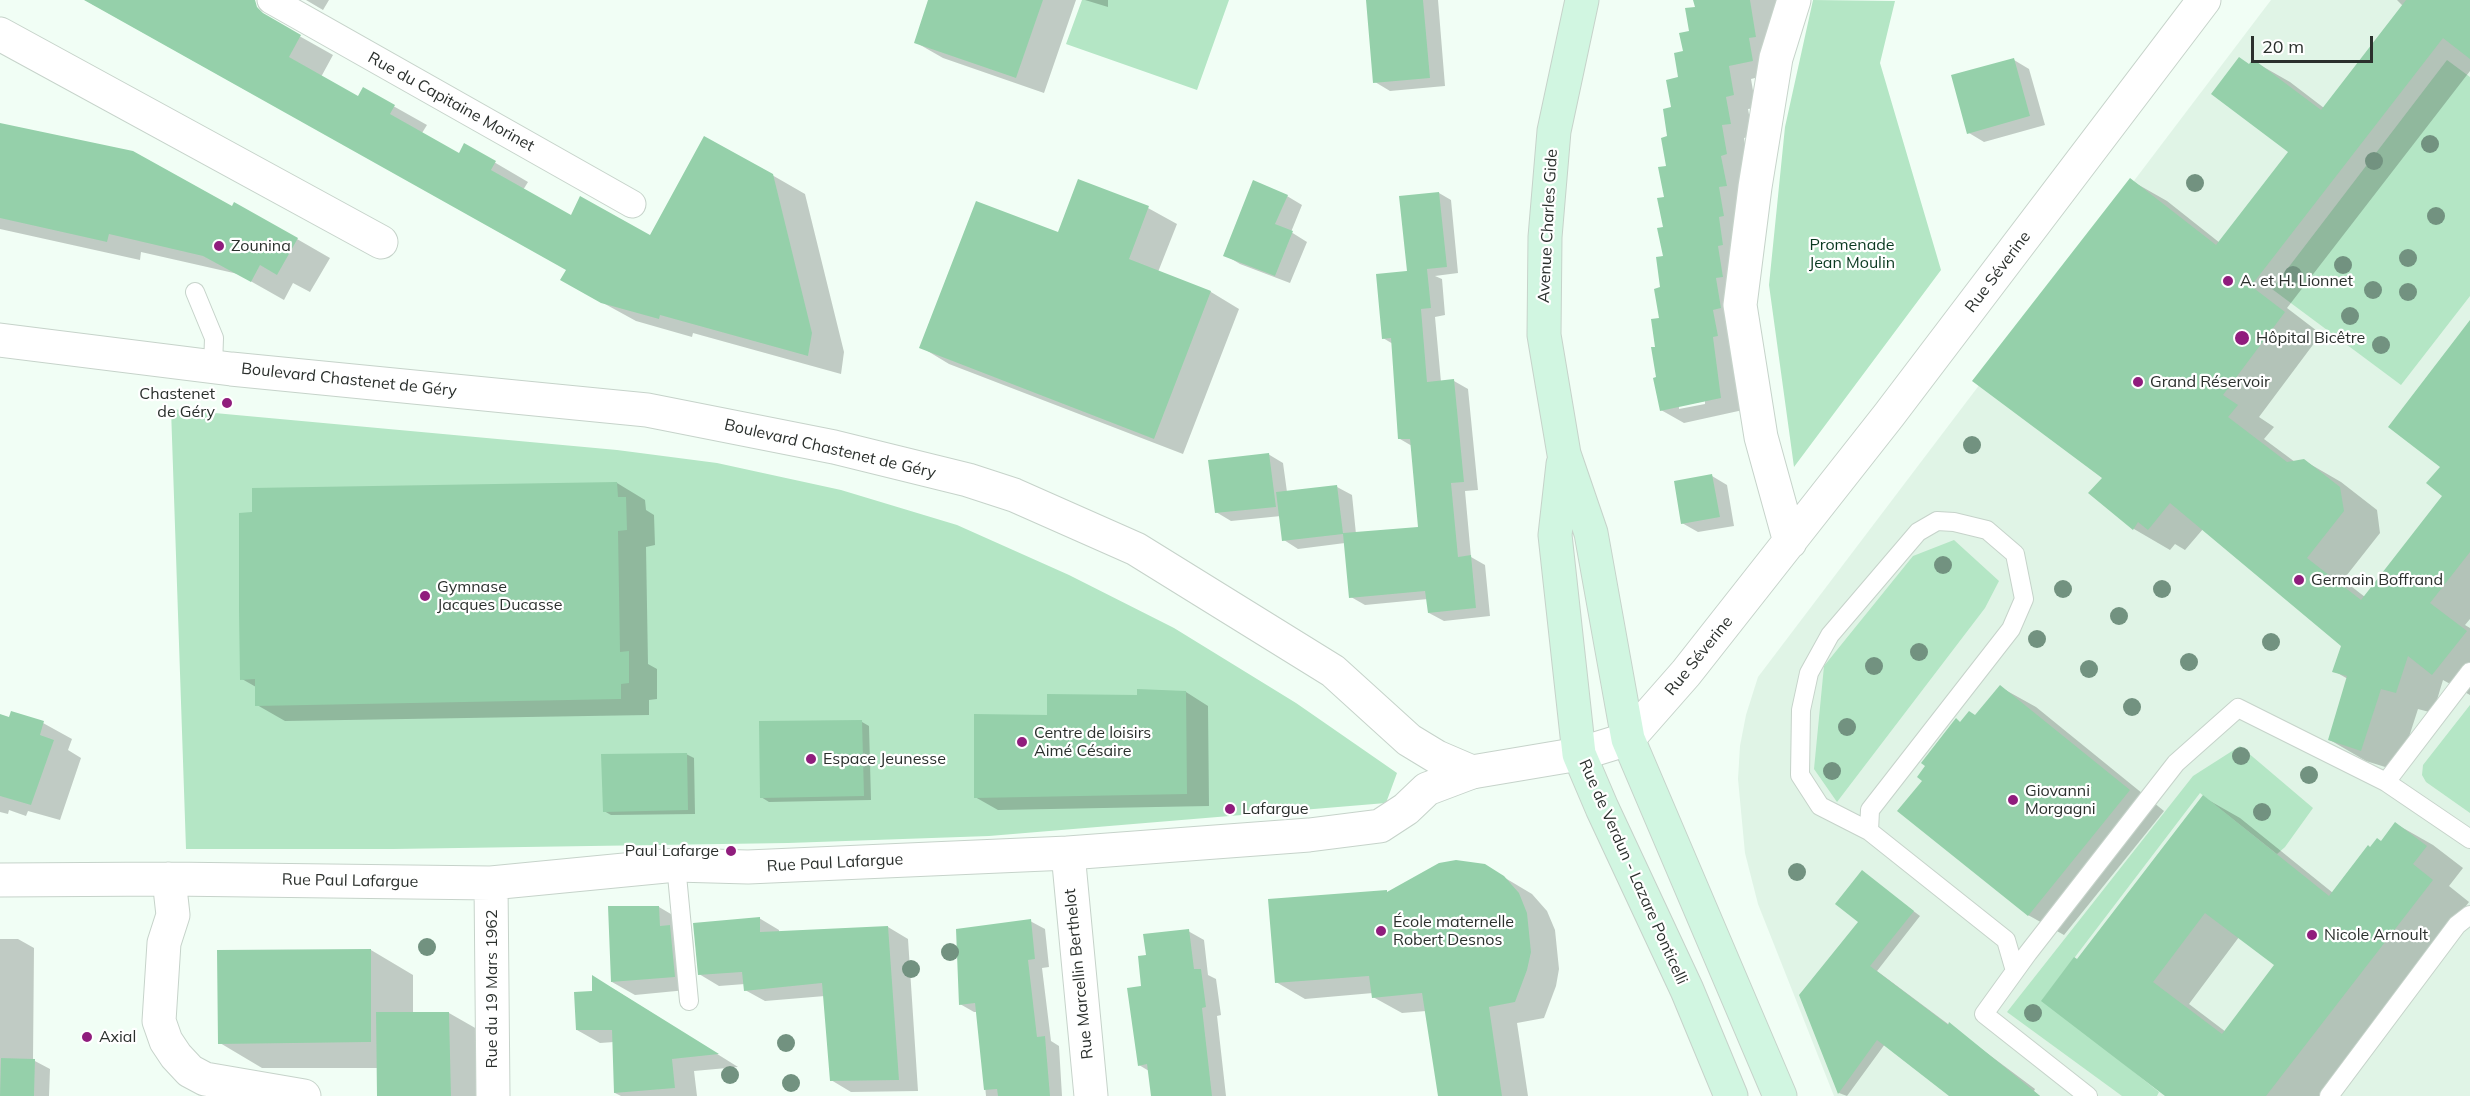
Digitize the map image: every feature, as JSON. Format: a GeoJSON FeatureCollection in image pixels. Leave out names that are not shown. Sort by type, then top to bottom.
{"type":"FeatureCollection","features":[{"type":"Feature","properties":{"kind":"main road","name":"Avenue Charles Gide"},"geometry":{"type":"LineString","coordinates":[[1582,0],[1554,131],[1545,237],[1544,336],[1564,454],[1592,533],[1628,739]]}},
{"type":"Feature","properties":{"kind":"main road","name":"Avenue Charles Gide"},"geometry":{"type":"LineString","coordinates":[[1564,454],[1555,535],[1579,754]]}},
{"type":"Feature","properties":{"kind":"main road"},"geometry":{"type":"LineString","coordinates":[[1628,739],[1780,1096]]}},
{"type":"Feature","properties":{"kind":"main road","name":"Rue de Verdun - Lazare Ponticelli"},"geometry":{"type":"LineString","coordinates":[[1579,754],[1687,990],[1731,1096]]}},
{"type":"Feature","properties":{"kind":"street","name":"Rue du Capitaine Morinet"},"geometry":{"type":"LineString","coordinates":[[271,0],[632,204]]}},
{"type":"Feature","properties":{"kind":"street"},"geometry":{"type":"LineString","coordinates":[[1790,542],[1761,437],[1740,306],[1755,187],[1776,58],[1794,0]]}},
{"type":"Feature","properties":{"kind":"street","name":"Rue Séverine"},"geometry":{"type":"LineString","coordinates":[[1628,739],[1686,673],[1889,415],[2204,0]]}},
{"type":"Feature","properties":{"kind":"street"},"geometry":{"type":"LineString","coordinates":[[0,34],[381,242]]}},
{"type":"Feature","properties":{"kind":"street","name":"Boulevard Chastenet de Géry"},"geometry":{"type":"LineString","coordinates":[[0,340],[213,367],[646,410],[834,447],[968,480],[1002,491],[1136,549],[1333,671],[1409,740],[1437,757],[1473,772]]}},
{"type":"Feature","properties":{"kind":"street","name":"Rue de Verdun - Lazare Ponticelli"},"geometry":{"type":"LineString","coordinates":[[1579,754],[1628,739]]}},
{"type":"Feature","properties":{"kind":"street"},"geometry":{"type":"LineString","coordinates":[[1473,772],[1579,754]]}},
{"type":"Feature","properties":{"kind":"street","name":"Rue Paul Lafargue"},"geometry":{"type":"LineString","coordinates":[[0,880],[175,879],[491,883],[676,866],[748,867],[1068,853],[1309,835],[1380,826],[1406,809],[1427,789],[1473,772]]}},
{"type":"Feature","properties":{"kind":"street","name":"Rue Marcellin Berthelot"},"geometry":{"type":"LineString","coordinates":[[1068,853],[1091,1096]]}},
{"type":"Feature","properties":{"kind":"street"},"geometry":{"type":"LineString","coordinates":[[175,879],[173,915],[164,943],[159,1021],[166,1041],[190,1071],[205,1079],[304,1096]]}},
{"type":"Feature","properties":{"kind":"street","name":"Rue du 19 Mars 1962"},"geometry":{"type":"LineString","coordinates":[[491,883],[493,1096]]}},
{"type":"Feature","properties":{"kind":"lane"},"geometry":{"type":"LineString","coordinates":[[195,292],[214,338],[213,367]]}},
{"type":"Feature","properties":{"kind":"lane"},"geometry":{"type":"LineString","coordinates":[[1869,831],[1870,810],[2011,629],[2024,599],[2015,554],[1987,531],[1954,522],[1937,521],[1918,532],[1830,635],[1809,673],[1801,710],[1800,775],[1820,806],[1869,831],[2006,940],[2015,970]]}},
{"type":"Feature","properties":{"kind":"lane"},"geometry":{"type":"LineString","coordinates":[[2386,782],[2470,672]]}},
{"type":"Feature","properties":{"kind":"lane"},"geometry":{"type":"LineString","coordinates":[[2088,1096],[1984,1014],[2015,970],[2176,763],[2238,708],[2386,782],[2470,839]]}},
{"type":"Feature","properties":{"kind":"lane"},"geometry":{"type":"LineString","coordinates":[[676,866],[689,1001]]}},
{"type":"Feature","properties":{"kind":"lane"},"geometry":{"type":"LineString","coordinates":[[2329,1096],[2457,925],[2470,915]]}},
{"type":"Feature","properties":{"kind":"shaded area","name":"Hôpital Bicêtre"},"geometry":{"type":"Polygon","coordinates":[[[2271,0],[2470,0],[2470,1096],[1834,1096],[1758,904],[1745,853],[1738,779],[1740,746],[1746,715],[1758,677],[2271,0]]]}},
{"type":"Feature","properties":{"kind":"green space"},"geometry":{"type":"Polygon","coordinates":[[[1082,0],[1229,0],[1197,90],[1066,44],[1082,0]]]}},
{"type":"Feature","properties":{"kind":"green space","name":"Promenade Jean Moulin"},"geometry":{"type":"Polygon","coordinates":[[[1813,0],[1895,1],[1880,63],[1941,270],[1794,467],[1769,285],[1785,127],[1813,0]]]}},
{"type":"Feature","properties":{"kind":"green space"},"geometry":{"type":"Polygon","coordinates":[[[2447,60],[2470,77],[2470,296],[2401,385],[2272,289],[2447,60]]]}},
{"type":"Feature","properties":{"kind":"green space"},"geometry":{"type":"Polygon","coordinates":[[[171,409],[617,450],[717,463],[841,490],[957,525],[1069,575],[1174,628],[1296,703],[1397,773],[1386,803],[989,836],[788,843],[393,849],[186,849],[171,409]]]}},
{"type":"Feature","properties":{"kind":"green space"},"geometry":{"type":"Polygon","coordinates":[[[1954,540],[1999,581],[1985,608],[1837,802],[1814,769],[1824,666],[1913,556],[1954,540]]]}},
{"type":"Feature","properties":{"kind":"green space"},"geometry":{"type":"Polygon","coordinates":[[[2470,705],[2470,813],[2426,782],[2422,775],[2423,765],[2470,705]]]}},
{"type":"Feature","properties":{"kind":"green space"},"geometry":{"type":"Polygon","coordinates":[[[2240,746],[2313,808],[2285,847],[2277,854],[2200,793],[2043,999],[2159,1092],[2157,1096],[2122,1096],[2007,1012],[2193,776],[2240,746]]]}},
{"type":"Feature","properties":{"kind":"building"},"geometry":{"type":"Polygon","coordinates":[[[84,0],[255,0],[257,7],[263,13],[301,35],[289,57],[358,96],[363,87],[395,105],[390,114],[459,153],[464,143],[496,161],[491,170],[571,215],[580,196],[650,235],[704,136],[773,174],[812,333],[808,356],[660,315],[659,319],[601,303],[560,280],[566,270],[84,0]]]}},
{"type":"Feature","properties":{"kind":"building"},"geometry":{"type":"Polygon","coordinates":[[[928,0],[1043,0],[1016,78],[914,43],[928,0]]]}},
{"type":"Feature","properties":{"kind":"building"},"geometry":{"type":"Polygon","coordinates":[[[1366,0],[1423,0],[1430,78],[1373,83],[1366,0]]]}},
{"type":"Feature","properties":{"kind":"building"},"geometry":{"type":"Polygon","coordinates":[[[1693,0],[1750,0],[1756,37],[1749,38],[1753,61],[1729,66],[1734,95],[1726,97],[1731,124],[1722,125],[1727,154],[1721,156],[1727,186],[1719,187],[1724,216],[1719,217],[1723,245],[1718,246],[1723,277],[1716,278],[1721,308],[1713,310],[1718,336],[1713,337],[1721,398],[1660,411],[1653,378],[1656,377],[1651,347],[1655,347],[1651,319],[1659,318],[1654,289],[1660,287],[1656,257],[1663,256],[1657,228],[1663,227],[1657,198],[1664,197],[1658,167],[1666,166],[1661,138],[1667,136],[1663,109],[1671,107],[1666,80],[1678,77],[1674,53],[1683,51],[1679,33],[1689,31],[1685,8],[1695,7],[1693,0]]]}},
{"type":"Feature","properties":{"kind":"building"},"geometry":{"type":"Polygon","coordinates":[[[2406,0],[2470,0],[2470,59],[2443,38],[2251,286],[2285,312],[2223,395],[2238,405],[2228,417],[2287,462],[2304,459],[2340,487],[2344,511],[2307,558],[2361,600],[2442,496],[2426,483],[2440,467],[2388,427],[2470,320],[2470,552],[2430,603],[2467,631],[2432,675],[2408,656],[2396,693],[2381,689],[2361,751],[2328,740],[2347,676],[2332,672],[2341,646],[2170,503],[2148,530],[2138,522],[2133,530],[2088,493],[2102,478],[1972,381],[2130,178],[2216,245],[2288,152],[2211,94],[2239,57],[2249,64],[2253,59],[2321,110],[2406,0]]]}},
{"type":"Feature","properties":{"kind":"building"},"geometry":{"type":"Polygon","coordinates":[[[2014,58],[2030,116],[1967,134],[1951,75],[2014,58]]]}},
{"type":"Feature","properties":{"kind":"building"},"geometry":{"type":"Polygon","coordinates":[[[0,123],[133,151],[232,206],[234,202],[298,238],[277,275],[260,265],[251,282],[203,256],[109,234],[107,242],[0,218],[0,123]]]}},
{"type":"Feature","properties":{"kind":"building"},"geometry":{"type":"Polygon","coordinates":[[[1078,179],[1149,206],[1129,259],[1211,291],[1154,439],[919,348],[976,201],[1058,232],[1078,179]]]}},
{"type":"Feature","properties":{"kind":"building"},"geometry":{"type":"Polygon","coordinates":[[[1253,180],[1288,195],[1275,224],[1293,231],[1275,276],[1223,256],[1253,180]]]}},
{"type":"Feature","properties":{"kind":"building"},"geometry":{"type":"Polygon","coordinates":[[[1439,192],[1447,267],[1407,271],[1399,196],[1439,192]]]}},
{"type":"Feature","properties":{"kind":"building"},"geometry":{"type":"Polygon","coordinates":[[[1427,269],[1431,308],[1421,309],[1427,382],[1454,379],[1464,482],[1451,483],[1458,557],[1471,555],[1476,608],[1428,613],[1425,591],[1349,598],[1343,534],[1282,541],[1276,492],[1337,485],[1343,533],[1418,527],[1410,439],[1398,439],[1391,338],[1382,339],[1376,274],[1427,269]]]}},
{"type":"Feature","properties":{"kind":"building"},"geometry":{"type":"Polygon","coordinates":[[[1269,453],[1276,507],[1215,513],[1208,460],[1269,453]]]}},
{"type":"Feature","properties":{"kind":"building"},"geometry":{"type":"Polygon","coordinates":[[[1712,474],[1720,517],[1681,524],[1674,481],[1712,474]]]}},
{"type":"Feature","properties":{"kind":"building","name":"Gymnase Jacques Ducasse"},"geometry":{"type":"Polygon","coordinates":[[[617,482],[618,497],[626,497],[627,530],[618,531],[620,652],[629,651],[629,683],[621,684],[621,699],[255,706],[255,679],[240,680],[239,513],[252,512],[252,488],[617,482]]]}},
{"type":"Feature","properties":{"kind":"building","name":"Giovanni Morgagni"},"geometry":{"type":"Polygon","coordinates":[[[2000,685],[2130,790],[2028,916],[1897,811],[1922,781],[1917,777],[1925,766],[1921,763],[1956,718],[1960,722],[1969,711],[1975,715],[2000,685]]]}},
{"type":"Feature","properties":{"kind":"building","name":"Centre de loisirs Aimé Césaire"},"geometry":{"type":"Polygon","coordinates":[[[1137,689],[1186,691],[1187,794],[974,798],[974,714],[1047,715],[1047,694],[1137,695],[1137,689]]]}},
{"type":"Feature","properties":{"kind":"building"},"geometry":{"type":"Polygon","coordinates":[[[11,711],[44,721],[40,735],[54,740],[31,805],[0,796],[0,714],[9,717],[11,711]]]}},
{"type":"Feature","properties":{"kind":"building","name":"Espace Jeunesse"},"geometry":{"type":"Polygon","coordinates":[[[862,720],[864,796],[760,798],[759,721],[862,720]]]}},
{"type":"Feature","properties":{"kind":"building"},"geometry":{"type":"Polygon","coordinates":[[[687,753],[688,810],[603,812],[601,754],[687,753]]]}},
{"type":"Feature","properties":{"kind":"building","name":"Nicole Arnoult"},"geometry":{"type":"Polygon","coordinates":[[[2203,795],[2329,896],[2368,845],[2370,847],[2377,838],[2381,841],[2395,822],[2427,846],[2413,864],[2433,880],[2266,1096],[2165,1096],[2041,1001],[2074,957],[2077,959],[2203,795]],[[2205,913],[2153,982],[2222,1034],[2274,965],[2205,913]]]}},
{"type":"Feature","properties":{"kind":"building"},"geometry":{"type":"Polygon","coordinates":[[[1456,860],[1485,864],[1504,876],[1519,893],[1527,913],[1531,952],[1515,1002],[1489,1007],[1502,1096],[1438,1096],[1422,993],[1372,998],[1369,976],[1275,983],[1268,899],[1387,890],[1387,892],[1439,863],[1456,860]]]}},
{"type":"Feature","properties":{"kind":"building"},"geometry":{"type":"Polygon","coordinates":[[[1862,870],[1914,911],[1870,966],[1948,1025],[1949,1022],[2040,1096],[1949,1096],[1877,1040],[1838,1094],[1799,995],[1858,922],[1835,904],[1862,870]]]}},
{"type":"Feature","properties":{"kind":"building"},"geometry":{"type":"Polygon","coordinates":[[[608,906],[659,906],[660,926],[670,925],[675,977],[611,982],[608,906]]]}},
{"type":"Feature","properties":{"kind":"building"},"geometry":{"type":"Polygon","coordinates":[[[760,917],[760,932],[888,926],[899,1080],[830,1081],[822,983],[744,991],[742,972],[698,975],[693,923],[760,917]]]}},
{"type":"Feature","properties":{"kind":"building"},"geometry":{"type":"Polygon","coordinates":[[[1031,919],[1035,959],[1028,960],[1037,1037],[1045,1036],[1050,1096],[998,1096],[997,1089],[984,1090],[975,1003],[959,1005],[956,929],[1031,919]]]}},
{"type":"Feature","properties":{"kind":"building"},"geometry":{"type":"Polygon","coordinates":[[[1189,929],[1194,969],[1201,969],[1206,1007],[1202,1008],[1212,1096],[1151,1096],[1147,1064],[1138,1066],[1127,988],[1141,986],[1138,956],[1146,955],[1143,934],[1189,929]]]}},
{"type":"Feature","properties":{"kind":"building"},"geometry":{"type":"Polygon","coordinates":[[[371,949],[371,1042],[218,1044],[217,950],[371,949]]]}},
{"type":"Feature","properties":{"kind":"building"},"geometry":{"type":"Polygon","coordinates":[[[592,975],[719,1054],[672,1059],[675,1088],[614,1093],[612,1030],[576,1030],[574,992],[592,991],[592,975]]]}},
{"type":"Feature","properties":{"kind":"building"},"geometry":{"type":"Polygon","coordinates":[[[376,1012],[449,1012],[451,1096],[377,1096],[376,1012]]]}},
{"type":"Feature","properties":{"kind":"building"},"geometry":{"type":"Polygon","coordinates":[[[1,1058],[35,1059],[34,1096],[0,1096],[1,1058]]]}},
{"type":"Feature","properties":{"kind":"place","name":"Zounina"},"geometry":{"type":"Point","coordinates":[219,246]}},
{"type":"Feature","properties":{"kind":"place","name":"A. et H. Lionnet"},"geometry":{"type":"Point","coordinates":[2228,281]}},
{"type":"Feature","properties":{"kind":"place","name":"Hôpital Bicêtre"},"geometry":{"type":"Point","coordinates":[2242,338]}},
{"type":"Feature","properties":{"kind":"place","name":"Grand Réservoir"},"geometry":{"type":"Point","coordinates":[2138,382]}},
{"type":"Feature","properties":{"kind":"place","name":"Chastenet de Géry"},"geometry":{"type":"Point","coordinates":[227,403]}},
{"type":"Feature","properties":{"kind":"place","name":"Germain Boffrand"},"geometry":{"type":"Point","coordinates":[2299,580]}},
{"type":"Feature","properties":{"kind":"place","name":"Gymnase Jacques Ducasse"},"geometry":{"type":"Point","coordinates":[425,596]}},
{"type":"Feature","properties":{"kind":"place","name":"Centre de loisirs Aimé Césaire"},"geometry":{"type":"Point","coordinates":[1022,742]}},
{"type":"Feature","properties":{"kind":"place","name":"Espace Jeunesse"},"geometry":{"type":"Point","coordinates":[811,759]}},
{"type":"Feature","properties":{"kind":"place","name":"Giovanni Morgagni"},"geometry":{"type":"Point","coordinates":[2013,800]}},
{"type":"Feature","properties":{"kind":"place","name":"Lafargue"},"geometry":{"type":"Point","coordinates":[1230,809]}},
{"type":"Feature","properties":{"kind":"place","name":"Paul Lafarge"},"geometry":{"type":"Point","coordinates":[731,851]}},
{"type":"Feature","properties":{"kind":"place","name":"École maternelle Robert Desnos"},"geometry":{"type":"Point","coordinates":[1381,931]}},
{"type":"Feature","properties":{"kind":"place","name":"Nicole Arnoult"},"geometry":{"type":"Point","coordinates":[2312,935]}},
{"type":"Feature","properties":{"kind":"place","name":"Axial"},"geometry":{"type":"Point","coordinates":[87,1037]}}]}
